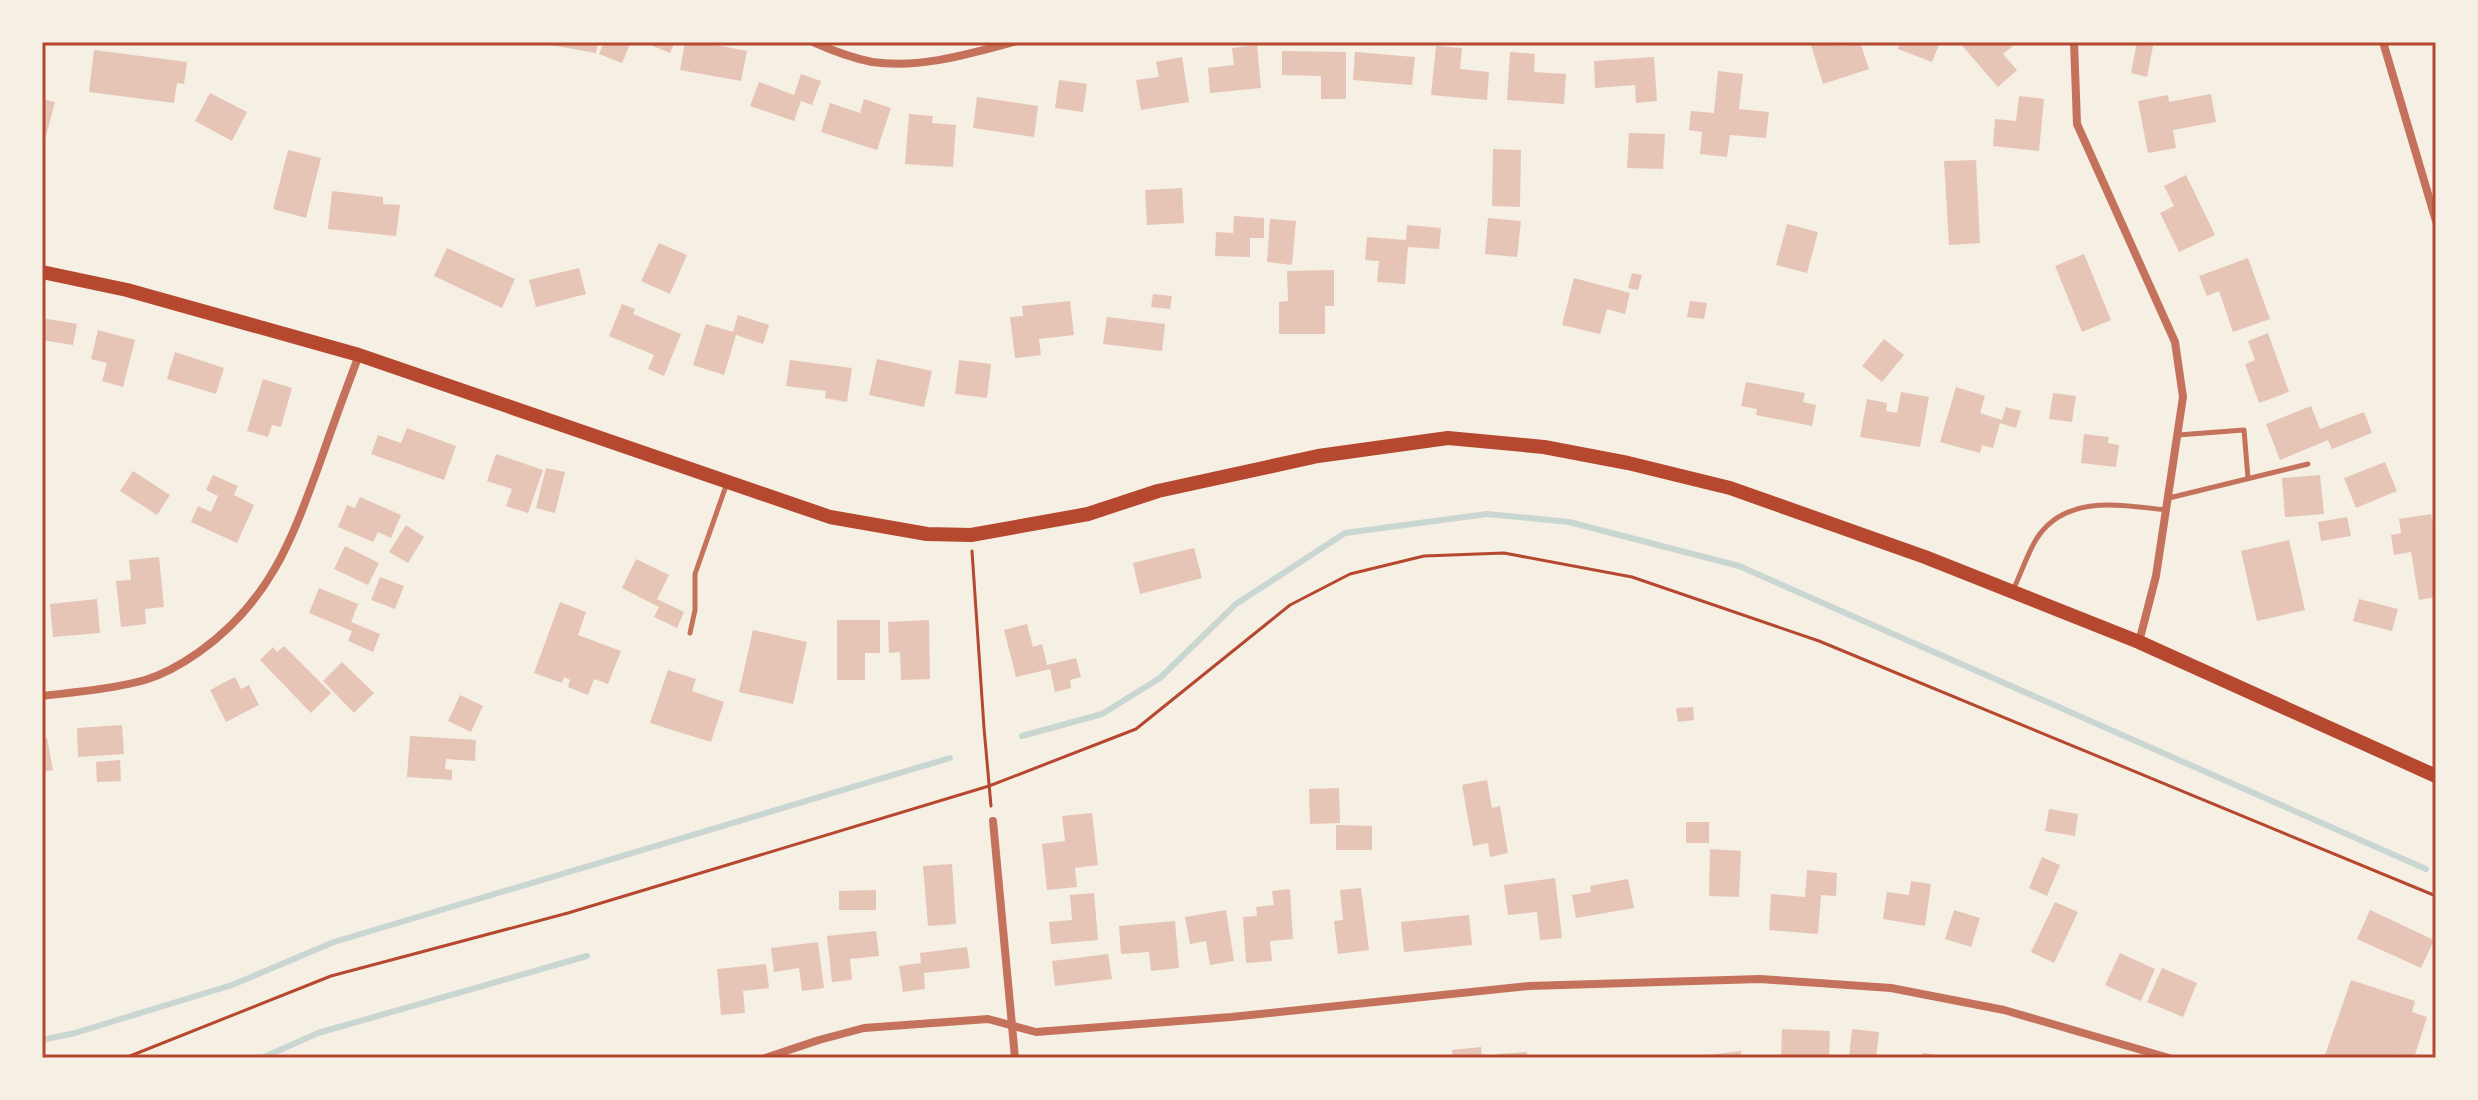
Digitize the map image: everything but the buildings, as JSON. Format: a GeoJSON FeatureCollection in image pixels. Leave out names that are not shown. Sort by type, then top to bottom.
{"type":"FeatureCollection","features":[{"type":"Feature","properties":{"kind":"main road"},"geometry":{"type":"LineString","coordinates":[[42,272],[127,290],[359,355],[830,517],[927,534],[971,535],[1100,512],[1158,491],[1318,456],[1448,438],[1544,447],[1628,463],[1730,488],[2013,591],[2139,642],[2436,776]]}},
{"type":"Feature","properties":{"kind":"street"},"geometry":{"type":"LineString","coordinates":[[813,42],[872,62],[911,63],[958,57],[1014,42]]}},
{"type":"Feature","properties":{"kind":"street"},"geometry":{"type":"LineString","coordinates":[[2074,42],[2077,124],[2175,342],[2183,397],[2156,576],[2139,642]]}},
{"type":"Feature","properties":{"kind":"street"},"geometry":{"type":"LineString","coordinates":[[2383,42],[2436,221]]}},
{"type":"Feature","properties":{"kind":"street"},"geometry":{"type":"LineString","coordinates":[[42,696],[146,680],[177,667],[220,636],[246,609],[275,570],[294,534],[359,355]]}},
{"type":"Feature","properties":{"kind":"street"},"geometry":{"type":"LineString","coordinates":[[993,821],[1015,1058]]}},
{"type":"Feature","properties":{"kind":"street"},"geometry":{"type":"LineString","coordinates":[[765,1058],[864,1028],[988,1019],[1012,1028],[1036,1032],[1231,1017],[1529,986],[1760,979],[1891,988],[2004,1010],[2169,1058]]}},
{"type":"Feature","properties":{"kind":"lane"},"geometry":{"type":"LineString","coordinates":[[2177,435],[2244,430],[2248,478]]}},
{"type":"Feature","properties":{"kind":"lane"},"geometry":{"type":"LineString","coordinates":[[2168,498],[2308,464]]}},
{"type":"Feature","properties":{"kind":"lane"},"geometry":{"type":"LineString","coordinates":[[690,633],[695,610],[695,574],[727,482]]}},
{"type":"Feature","properties":{"kind":"lane"},"geometry":{"type":"LineString","coordinates":[[2013,591],[2037,539],[2052,521],[2073,509],[2107,503],[2166,510]]}},
{"type":"Feature","properties":{"kind":"path"},"geometry":{"type":"LineString","coordinates":[[971,535],[993,821]]}},
{"type":"Feature","properties":{"kind":"path"},"geometry":{"type":"LineString","coordinates":[[125,1058],[331,976],[568,913],[989,786],[1136,729],[1290,605],[1350,574],[1424,556],[1504,553],[1632,577],[1819,641],[2436,896]]}},
{"type":"Feature","properties":{"kind":"waterway"},"geometry":{"type":"LineString","coordinates":[[1022,736],[1102,714],[1160,678],[1236,604],[1345,533],[1487,514],[1569,522],[1739,566],[2426,869]]}},
{"type":"Feature","properties":{"kind":"waterway"},"geometry":{"type":"LineString","coordinates":[[42,1040],[75,1033],[232,985],[334,942],[950,758]]}},
{"type":"Feature","properties":{"kind":"waterway"},"geometry":{"type":"LineString","coordinates":[[262,1058],[318,1033],[587,956]]}}]}
